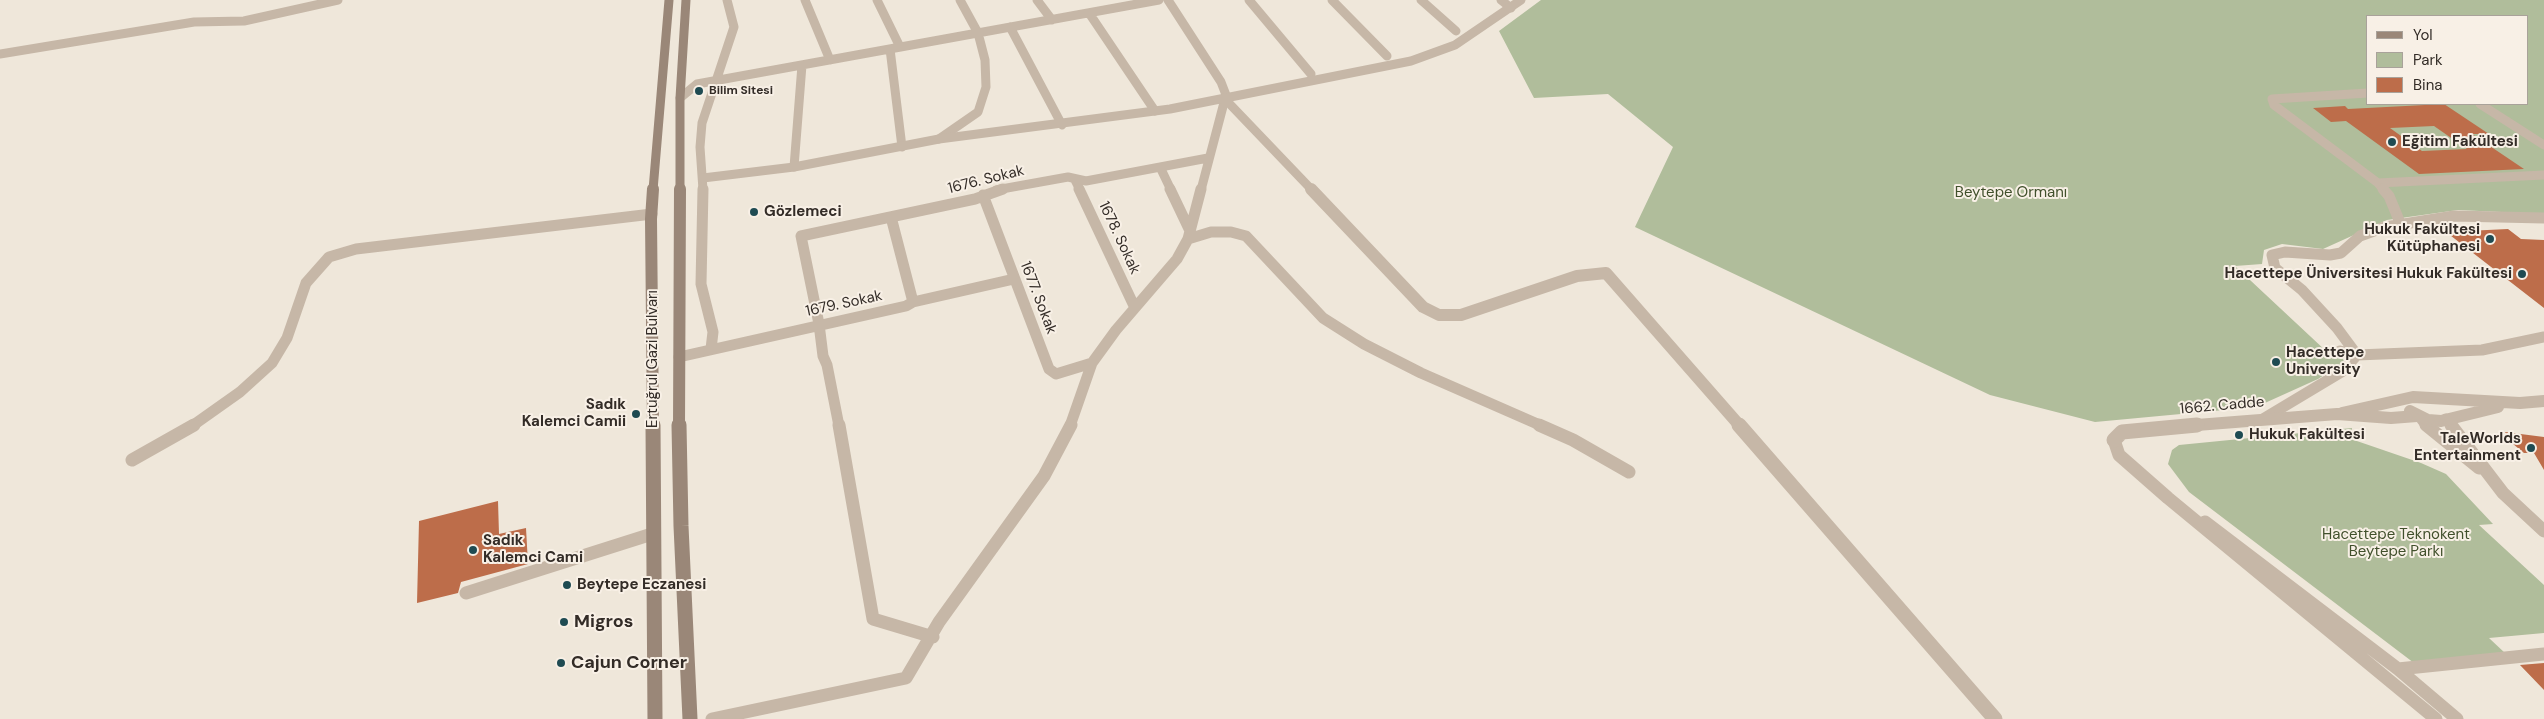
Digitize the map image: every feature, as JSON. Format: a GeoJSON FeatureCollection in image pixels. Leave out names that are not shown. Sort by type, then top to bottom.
{"type":"FeatureCollection","features":[{"type":"Feature","properties":{"kind":"main road","name":"Ertuğrul Gazi Bulvarı"},"geometry":{"type":"LineString","coordinates":[[655,719],[652,534],[652,214],[668,0]]}},
{"type":"Feature","properties":{"kind":"main road","name":"Ertuğrul Gazi Bulvarı"},"geometry":{"type":"LineString","coordinates":[[686,0],[680,98],[679,357],[681,526],[690,719]]}},
{"type":"Feature","properties":{"kind":"street"},"geometry":{"type":"LineString","coordinates":[[0,54],[194,22],[244,21],[338,0]]}},
{"type":"Feature","properties":{"kind":"street"},"geometry":{"type":"LineString","coordinates":[[805,0],[830,60]]}},
{"type":"Feature","properties":{"kind":"street"},"geometry":{"type":"LineString","coordinates":[[877,0],[900,47]]}},
{"type":"Feature","properties":{"kind":"street"},"geometry":{"type":"LineString","coordinates":[[939,139],[978,112],[986,87],[985,60],[978,33],[960,0]]}},
{"type":"Feature","properties":{"kind":"street"},"geometry":{"type":"LineString","coordinates":[[1037,0],[1052,20]]}},
{"type":"Feature","properties":{"kind":"street"},"geometry":{"type":"LineString","coordinates":[[1114,0],[1120,8]]}},
{"type":"Feature","properties":{"kind":"street"},"geometry":{"type":"LineString","coordinates":[[681,78],[696,84],[717,82],[1156,0]]}},
{"type":"Feature","properties":{"kind":"street"},"geometry":{"type":"LineString","coordinates":[[712,719],[906,678],[933,637],[939,622],[1044,476],[1069,430],[1092,363],[1135,308],[1177,259],[1189,235],[1226,94],[1221,82],[1168,0]]}},
{"type":"Feature","properties":{"kind":"street"},"geometry":{"type":"LineString","coordinates":[[1249,0],[1311,74]]}},
{"type":"Feature","properties":{"kind":"street"},"geometry":{"type":"LineString","coordinates":[[1332,0],[1387,56]]}},
{"type":"Feature","properties":{"kind":"street"},"geometry":{"type":"LineString","coordinates":[[1421,0],[1456,31]]}},
{"type":"Feature","properties":{"kind":"street"},"geometry":{"type":"LineString","coordinates":[[1501,0],[1511,8]]}},
{"type":"Feature","properties":{"kind":"street"},"geometry":{"type":"LineString","coordinates":[[703,178],[794,167],[939,139],[1062,125],[1155,111],[1422,58],[1455,45],[1521,0]]}},
{"type":"Feature","properties":{"kind":"street"},"geometry":{"type":"LineString","coordinates":[[711,349],[713,332],[701,284],[703,178],[700,147],[702,123],[734,27],[728,1]]}},
{"type":"Feature","properties":{"kind":"street"},"geometry":{"type":"LineString","coordinates":[[1089,14],[1155,111]]}},
{"type":"Feature","properties":{"kind":"street"},"geometry":{"type":"LineString","coordinates":[[1010,27],[1041,82],[1062,125]]}},
{"type":"Feature","properties":{"kind":"street"},"geometry":{"type":"LineString","coordinates":[[890,49],[902,147]]}},
{"type":"Feature","properties":{"kind":"street"},"geometry":{"type":"LineString","coordinates":[[794,167],[800,126],[802,65]]}},
{"type":"Feature","properties":{"kind":"street"},"geometry":{"type":"LineString","coordinates":[[680,98],[696,84]]}},
{"type":"Feature","properties":{"kind":"street"},"geometry":{"type":"LineString","coordinates":[[2366,93],[2278,97],[2272,99],[2274,105],[2378,183],[2389,196],[2401,225]]}},
{"type":"Feature","properties":{"kind":"street"},"geometry":{"type":"LineString","coordinates":[[1224,98],[1423,307],[1439,315],[1461,315],[1577,276],[1606,273],[1995,719]]}},
{"type":"Feature","properties":{"kind":"street"},"geometry":{"type":"LineString","coordinates":[[2482,105],[2544,145]]}},
{"type":"Feature","properties":{"kind":"street","name":"1676. Sokak"},"geometry":{"type":"LineString","coordinates":[[819,324],[801,236],[976,199],[993,191],[1068,177],[1075,180],[1086,180],[1208,158]]}},
{"type":"Feature","properties":{"kind":"street"},"geometry":{"type":"LineString","coordinates":[[1160,167],[1189,235]]}},
{"type":"Feature","properties":{"kind":"street"},"geometry":{"type":"LineString","coordinates":[[2378,183],[2544,175]]}},
{"type":"Feature","properties":{"kind":"street","name":"1678. Sokak"},"geometry":{"type":"LineString","coordinates":[[1075,180],[1135,308]]}},
{"type":"Feature","properties":{"kind":"street","name":"1677. Sokak"},"geometry":{"type":"LineString","coordinates":[[983,195],[1049,369],[1056,374],[1092,363]]}},
{"type":"Feature","properties":{"kind":"street"},"geometry":{"type":"LineString","coordinates":[[132,460],[208,415],[240,392],[272,363],[287,338],[306,283],[329,257],[356,249],[652,214]]}},
{"type":"Feature","properties":{"kind":"street"},"geometry":{"type":"LineString","coordinates":[[2357,355],[2337,328],[2302,290],[2275,268],[2272,255],[2285,252],[2330,255],[2341,253],[2360,236],[2401,225],[2454,216],[2534,216],[2544,218]]}},
{"type":"Feature","properties":{"kind":"street"},"geometry":{"type":"LineString","coordinates":[[891,217],[913,302]]}},
{"type":"Feature","properties":{"kind":"street"},"geometry":{"type":"LineString","coordinates":[[1189,235],[1231,232],[1246,236],[1323,318],[1364,344],[1421,373],[1573,440],[1629,472]]}},
{"type":"Feature","properties":{"kind":"street","name":"1679. Sokak"},"geometry":{"type":"LineString","coordinates":[[679,357],[819,324],[906,306],[913,302],[1014,279]]}},
{"type":"Feature","properties":{"kind":"street"},"geometry":{"type":"LineString","coordinates":[[819,324],[823,356],[827,365],[845,453],[873,619],[933,637]]}},
{"type":"Feature","properties":{"kind":"street"},"geometry":{"type":"LineString","coordinates":[[2340,351],[2357,355],[2482,350],[2544,337]]}},
{"type":"Feature","properties":{"kind":"street"},"geometry":{"type":"LineString","coordinates":[[2263,419],[2343,370],[2357,355]]}},
{"type":"Feature","properties":{"kind":"street","name":"1662. Cadde"},"geometry":{"type":"LineString","coordinates":[[2337,414],[2351,409],[2405,401],[2413,397],[2427,400],[2520,403],[2544,401]]}},
{"type":"Feature","properties":{"kind":"street"},"geometry":{"type":"LineString","coordinates":[[2427,400],[2444,410],[2448,417],[2446,419],[2484,472],[2503,493],[2544,531]]}},
{"type":"Feature","properties":{"kind":"street"},"geometry":{"type":"LineString","coordinates":[[2405,401],[2407,408],[2484,472]]}},
{"type":"Feature","properties":{"kind":"street","name":"1662. Cadde"},"geometry":{"type":"LineString","coordinates":[[2114,440],[2122,432],[2337,414],[2391,418],[2418,416],[2435,421],[2520,403]]}},
{"type":"Feature","properties":{"kind":"street"},"geometry":{"type":"LineString","coordinates":[[2114,440],[2119,455],[2168,498],[2436,719]]}},
{"type":"Feature","properties":{"kind":"street"},"geometry":{"type":"LineString","coordinates":[[2168,498],[2223,534],[2398,669],[2457,719]]}},
{"type":"Feature","properties":{"kind":"street"},"geometry":{"type":"LineString","coordinates":[[466,593],[652,534]]}},
{"type":"Feature","properties":{"kind":"street"},"geometry":{"type":"LineString","coordinates":[[2398,669],[2544,654]]}},
{"type":"Feature","properties":{"kind":"green space","name":"Beytepe Ormanı"},"geometry":{"type":"Polygon","coordinates":[[[1541,0],[2544,0],[2544,214],[2458,210],[2387,220],[2323,249],[2282,244],[2264,250],[2262,264],[2235,266],[2326,351],[2341,353],[2344,362],[2318,379],[2256,407],[2095,422],[1990,395],[1635,227],[1673,147],[1608,94],[1534,98],[1499,31],[1541,0]]]}},
{"type":"Feature","properties":{"kind":"green space","name":"Hacettepe Teknokent Beytepe Parkı"},"geometry":{"type":"Polygon","coordinates":[[[2352,428],[2351,439],[2421,463],[2446,474],[2493,524],[2479,525],[2544,585],[2544,633],[2489,638],[2506,654],[2414,663],[2189,492],[2168,464],[2172,450],[2179,445],[2352,428]]]}},
{"type":"Feature","properties":{"kind":"building","name":"Eğitim Fakültesi"},"geometry":{"type":"Polygon","coordinates":[[[2446,105],[2489,134],[2472,134],[2524,169],[2419,174],[2346,121],[2331,122],[2313,108],[2345,106],[2348,109],[2446,105]],[[2434,126],[2390,128],[2422,151],[2467,149],[2434,126]]]}},
{"type":"Feature","properties":{"kind":"building","name":"Hacettepe Üniversitesi Hukuk Fakültesi"},"geometry":{"type":"Polygon","coordinates":[[[2508,229],[2521,239],[2544,240],[2544,308],[2446,232],[2508,229]]]}},
{"type":"Feature","properties":{"kind":"building","name":"TaleWorlds Entertainment"},"geometry":{"type":"Polygon","coordinates":[[[2505,432],[2544,437],[2544,470],[2534,453],[2524,453],[2513,444],[2505,432]]]}},
{"type":"Feature","properties":{"kind":"building","name":"Sadık Kalemci Cami"},"geometry":{"type":"Polygon","coordinates":[[[498,501],[499,534],[526,528],[528,564],[461,582],[458,593],[417,603],[419,521],[498,501]]]}},
{"type":"Feature","properties":{"kind":"building"},"geometry":{"type":"Polygon","coordinates":[[[2544,663],[2544,690],[2520,665],[2544,663]]]}},
{"type":"Feature","properties":{"kind":"place","name":"Bilim Sitesi"},"geometry":{"type":"Point","coordinates":[699,91]}},
{"type":"Feature","properties":{"kind":"place","name":"Eğitim Fakültesi"},"geometry":{"type":"Point","coordinates":[2392,142]}},
{"type":"Feature","properties":{"kind":"place","name":"Gözlemeci"},"geometry":{"type":"Point","coordinates":[754,212]}},
{"type":"Feature","properties":{"kind":"place","name":"Hukuk Fakültesi Kütüphanesi"},"geometry":{"type":"Point","coordinates":[2490,239]}},
{"type":"Feature","properties":{"kind":"place","name":"Hacettepe Üniversitesi Hukuk Fakültesi"},"geometry":{"type":"Point","coordinates":[2522,274]}},
{"type":"Feature","properties":{"kind":"place","name":"Hacettepe University"},"geometry":{"type":"Point","coordinates":[2276,362]}},
{"type":"Feature","properties":{"kind":"place","name":"Sadık Kalemci Camii"},"geometry":{"type":"Point","coordinates":[636,414]}},
{"type":"Feature","properties":{"kind":"place","name":"Hukuk Fakültesi"},"geometry":{"type":"Point","coordinates":[2239,435]}},
{"type":"Feature","properties":{"kind":"place","name":"TaleWorlds Entertainment"},"geometry":{"type":"Point","coordinates":[2531,448]}},
{"type":"Feature","properties":{"kind":"place","name":"Sadık Kalemci Cami"},"geometry":{"type":"Point","coordinates":[473,550]}},
{"type":"Feature","properties":{"kind":"place","name":"Beytepe Eczanesi"},"geometry":{"type":"Point","coordinates":[567,585]}},
{"type":"Feature","properties":{"kind":"place","name":"Migros"},"geometry":{"type":"Point","coordinates":[564,622]}},
{"type":"Feature","properties":{"kind":"place","name":"Cajun Corner"},"geometry":{"type":"Point","coordinates":[561,663]}}]}
